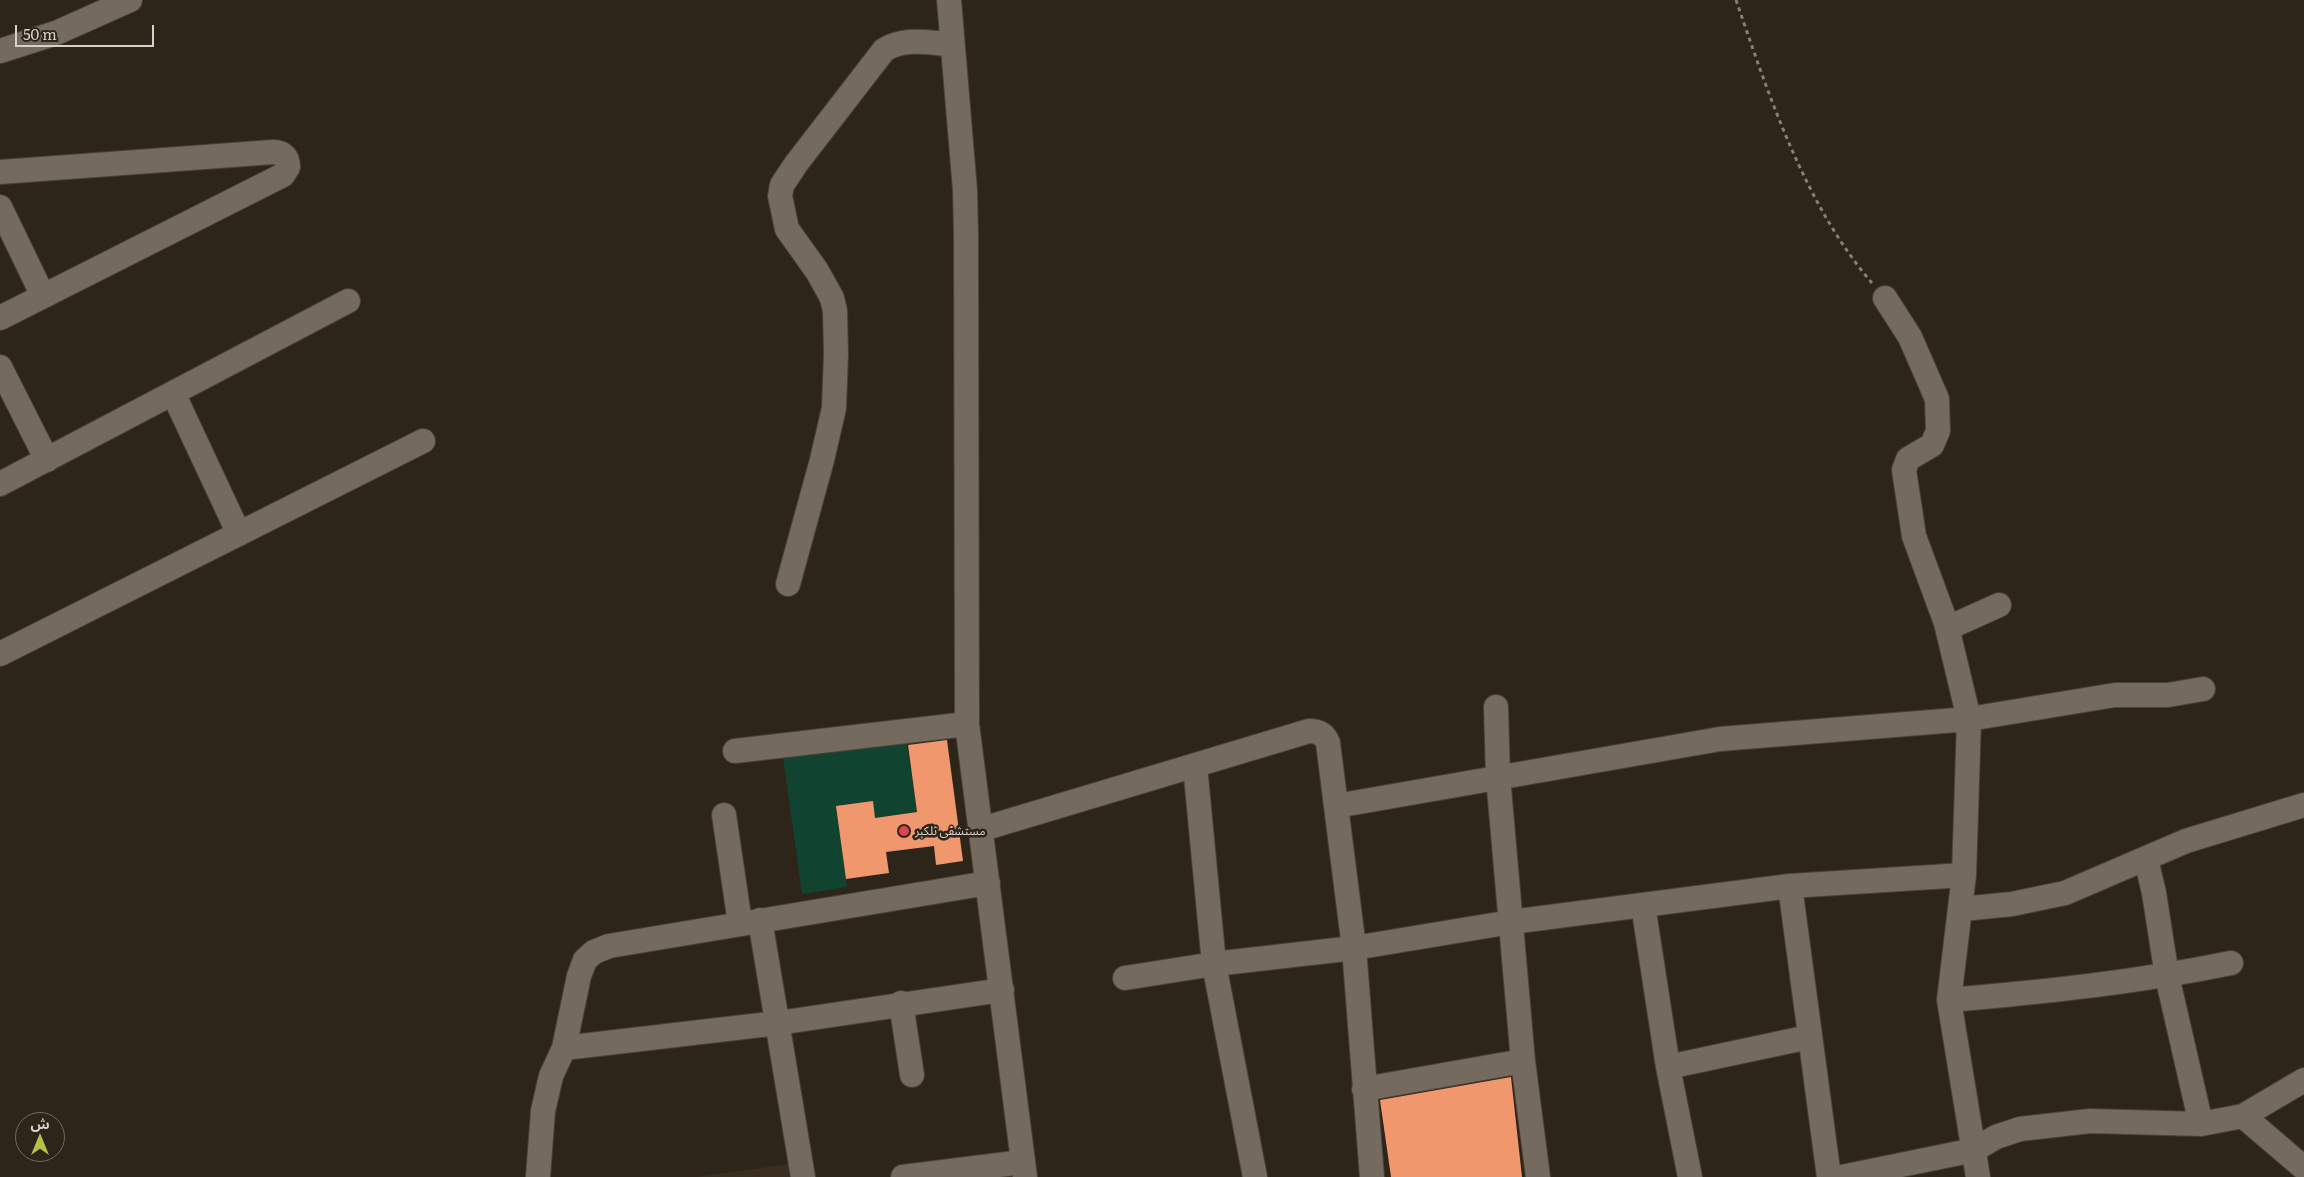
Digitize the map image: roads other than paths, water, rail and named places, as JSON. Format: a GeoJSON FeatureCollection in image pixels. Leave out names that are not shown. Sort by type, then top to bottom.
{"type":"FeatureCollection","features":[{"type":"Feature","properties":{"kind":"street"},"geometry":{"type":"LineString","coordinates":[[0,51],[56,33],[130,0]]}},
{"type":"Feature","properties":{"kind":"street"},"geometry":{"type":"LineString","coordinates":[[903,1177],[1024,1170],[988,883],[979,830],[967,724],[966,236],[949,0]]}},
{"type":"Feature","properties":{"kind":"street"},"geometry":{"type":"LineString","coordinates":[[788,584],[822,460],[834,408],[836,354],[835,311],[832,298],[817,271],[787,229],[780,196],[782,185],[884,50],[894,43],[905,41],[951,44]]}},
{"type":"Feature","properties":{"kind":"street"},"geometry":{"type":"LineString","coordinates":[[0,172],[273,152],[282,154],[288,162],[288,166],[283,174],[0,318]]}},
{"type":"Feature","properties":{"kind":"street"},"geometry":{"type":"LineString","coordinates":[[0,208],[42,296]]}},
{"type":"Feature","properties":{"kind":"street"},"geometry":{"type":"LineString","coordinates":[[1885,298],[1910,338],[1937,399],[1938,432],[1932,445],[1908,458],[1904,470],[1914,536],[1948,628],[1969,718],[1962,909],[1949,1000],[1978,1177]]}},
{"type":"Feature","properties":{"kind":"street"},"geometry":{"type":"LineString","coordinates":[[0,484],[348,300]]}},
{"type":"Feature","properties":{"kind":"street"},"geometry":{"type":"LineString","coordinates":[[0,367],[47,460]]}},
{"type":"Feature","properties":{"kind":"street"},"geometry":{"type":"LineString","coordinates":[[173,393],[238,534]]}},
{"type":"Feature","properties":{"kind":"street"},"geometry":{"type":"LineString","coordinates":[[0,654],[423,441]]}},
{"type":"Feature","properties":{"kind":"street"},"geometry":{"type":"LineString","coordinates":[[1948,628],[1999,605]]}},
{"type":"Feature","properties":{"kind":"street"},"geometry":{"type":"LineString","coordinates":[[1336,806],[1720,740],[1969,718],[2115,695],[2168,694],[2202,689]]}},
{"type":"Feature","properties":{"kind":"street"},"geometry":{"type":"LineString","coordinates":[[1496,707],[1498,777],[1523,1061],[1538,1177]]}},
{"type":"Feature","properties":{"kind":"street"},"geometry":{"type":"LineString","coordinates":[[735,751],[967,724]]}},
{"type":"Feature","properties":{"kind":"street"},"geometry":{"type":"LineString","coordinates":[[979,830],[1305,732],[1315,731],[1324,736],[1328,744],[1354,948],[1372,1177]]}},
{"type":"Feature","properties":{"kind":"street"},"geometry":{"type":"LineString","coordinates":[[1195,766],[1214,964],[1255,1177]]}},
{"type":"Feature","properties":{"kind":"street"},"geometry":{"type":"LineString","coordinates":[[1962,909],[2012,904],[2065,893],[2186,840],[2304,805]]}},
{"type":"Feature","properties":{"kind":"street"},"geometry":{"type":"LineString","coordinates":[[724,815],[750,922],[778,1024],[803,1177]]}},
{"type":"Feature","properties":{"kind":"street"},"geometry":{"type":"LineString","coordinates":[[2146,859],[2154,893],[2167,976],[2201,1124]]}},
{"type":"Feature","properties":{"kind":"street"},"geometry":{"type":"LineString","coordinates":[[1125,978],[1214,964],[1354,948],[1511,922],[1790,886],[1964,875]]}},
{"type":"Feature","properties":{"kind":"street"},"geometry":{"type":"LineString","coordinates":[[538,1177],[543,1111],[551,1076],[564,1048],[579,976],[585,960],[594,952],[609,946],[988,883]]}},
{"type":"Feature","properties":{"kind":"street"},"geometry":{"type":"LineString","coordinates":[[1790,886],[1829,1177]]}},
{"type":"Feature","properties":{"kind":"street"},"geometry":{"type":"LineString","coordinates":[[1643,905],[1668,1067],[1690,1177]]}},
{"type":"Feature","properties":{"kind":"street"},"geometry":{"type":"LineString","coordinates":[[1949,1000],[2041,992],[2167,976],[2231,963]]}},
{"type":"Feature","properties":{"kind":"street"},"geometry":{"type":"LineString","coordinates":[[564,1048],[778,1024],[1002,990]]}},
{"type":"Feature","properties":{"kind":"street"},"geometry":{"type":"LineString","coordinates":[[901,1004],[912,1075]]}},
{"type":"Feature","properties":{"kind":"street"},"geometry":{"type":"LineString","coordinates":[[1668,1067],[1809,1037]]}},
{"type":"Feature","properties":{"kind":"street"},"geometry":{"type":"LineString","coordinates":[[1364,1089],[1523,1061]]}},
{"type":"Feature","properties":{"kind":"street"},"geometry":{"type":"LineString","coordinates":[[1842,1177],[1974,1150],[1996,1136],[2020,1130],[2090,1120],[2201,1124],[2243,1116],[2304,1080]]}},
{"type":"Feature","properties":{"kind":"street"},"geometry":{"type":"LineString","coordinates":[[2243,1116],[2304,1168]]}},
{"type":"Feature","properties":{"kind":"place","name":"مستشفى تلكبر"},"geometry":{"type":"Point","coordinates":[904,831]}}]}
